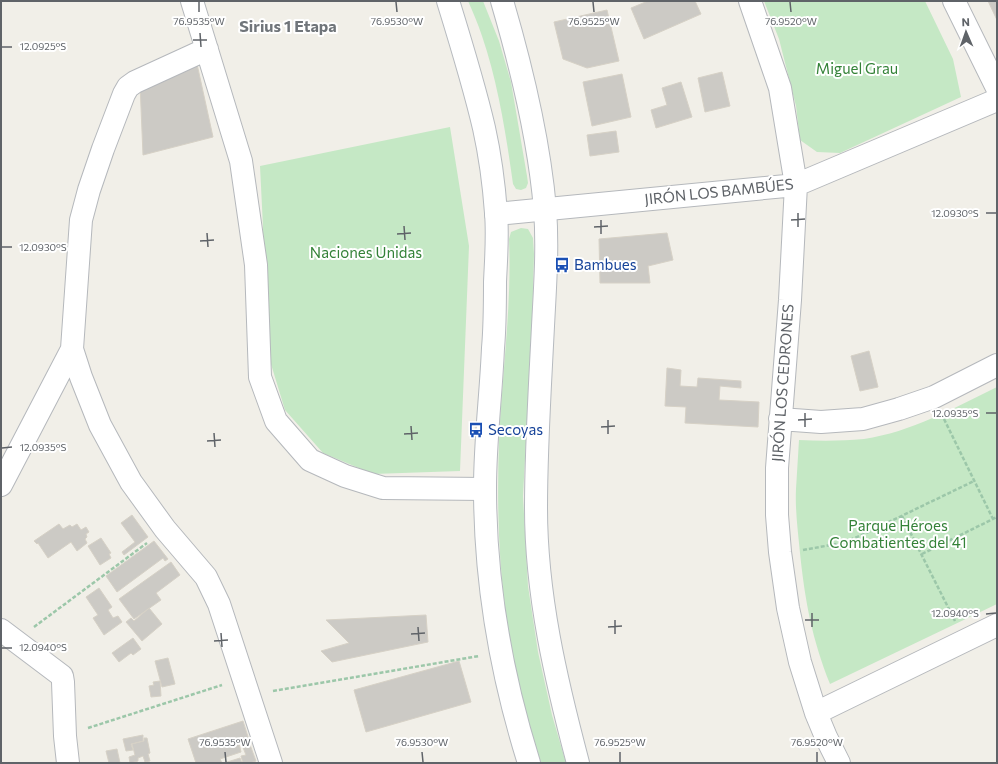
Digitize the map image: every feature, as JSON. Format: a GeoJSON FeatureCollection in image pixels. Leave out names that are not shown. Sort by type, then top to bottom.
{"type":"FeatureCollection","features":[{"type":"Feature","properties":{"kind":"street"},"geometry":{"type":"LineString","coordinates":[[192,1],[241,161],[256,265],[260,377],[276,421],[310,460],[345,476],[383,488],[485,489]]}},
{"type":"Feature","properties":{"kind":"street"},"geometry":{"type":"LineString","coordinates":[[448,1],[485,129],[496,214],[494,348],[485,489],[492,601],[512,704],[529,763]]}},
{"type":"Feature","properties":{"kind":"street"},"geometry":{"type":"LineString","coordinates":[[502,1],[525,87],[536,146],[545,210],[546,266],[536,508],[539,573],[548,638],[561,700],[578,763]]}},
{"type":"Feature","properties":{"kind":"street","name":"JIRÓN LOS CEDRONES"},"geometry":{"type":"LineString","coordinates":[[750,1],[780,88],[796,185],[790,293],[777,468],[777,507],[780,552],[788,608],[800,662],[816,713],[838,763]]}},
{"type":"Feature","properties":{"kind":"street"},"geometry":{"type":"LineString","coordinates":[[954,1],[997,88]]}},
{"type":"Feature","properties":{"kind":"street"},"geometry":{"type":"LineString","coordinates":[[207,49],[135,82],[128,87],[124,94],[102,149],[81,220],[72,349],[81,377],[100,425],[131,482],[166,529],[206,577],[213,591],[219,604],[271,763]]}},
{"type":"Feature","properties":{"kind":"street","name":"JIRÓN LOS BAMBÚES"},"geometry":{"type":"LineString","coordinates":[[496,214],[796,185],[997,100]]}},
{"type":"Feature","properties":{"kind":"street"},"geometry":{"type":"LineString","coordinates":[[1,484],[72,349]]}},
{"type":"Feature","properties":{"kind":"street"},"geometry":{"type":"LineString","coordinates":[[780,419],[821,422],[863,419],[934,397],[997,365]]}},
{"type":"Feature","properties":{"kind":"street"},"geometry":{"type":"LineString","coordinates":[[816,713],[997,625]]}},
{"type":"Feature","properties":{"kind":"street"},"geometry":{"type":"LineString","coordinates":[[8,636],[62,676],[68,763]]}},
{"type":"Feature","properties":{"kind":"path"},"geometry":{"type":"LineString","coordinates":[[934,397],[993,519]]}},
{"type":"Feature","properties":{"kind":"path"},"geometry":{"type":"LineString","coordinates":[[780,552],[842,543],[862,535],[974,481]]}},
{"type":"Feature","properties":{"kind":"path"},"geometry":{"type":"LineString","coordinates":[[902,516],[965,640]]}},
{"type":"Feature","properties":{"kind":"path"},"geometry":{"type":"LineString","coordinates":[[922,554],[997,517]]}},
{"type":"Feature","properties":{"kind":"path"},"geometry":{"type":"LineString","coordinates":[[8,636],[166,529]]}},
{"type":"Feature","properties":{"kind":"path"},"geometry":{"type":"LineString","coordinates":[[65,736],[246,687],[501,653]]}},
{"type":"Feature","properties":{"kind":"green space"},"geometry":{"type":"Polygon","coordinates":[[[468,1],[483,1],[499,41],[511,82],[528,183],[526,188],[521,190],[516,189],[513,184],[493,72],[488,54],[468,1]]]}},
{"type":"Feature","properties":{"kind":"green space","name":"Miguel Grau"},"geometry":{"type":"Polygon","coordinates":[[[764,1],[925,1],[953,59],[961,97],[840,153],[817,152],[800,140],[796,106],[779,39],[764,1]]]}},
{"type":"Feature","properties":{"kind":"green space","name":"Naciones Unidas"},"geometry":{"type":"Polygon","coordinates":[[[450,127],[469,246],[460,471],[373,474],[323,453],[285,410],[267,351],[260,166],[450,127]]]}},
{"type":"Feature","properties":{"kind":"green space"},"geometry":{"type":"Polygon","coordinates":[[[521,228],[528,229],[533,238],[534,254],[532,328],[523,496],[528,586],[538,652],[552,715],[566,763],[541,763],[525,709],[512,653],[501,572],[498,507],[498,463],[508,314],[510,264],[509,239],[511,232],[521,228]]]}},
{"type":"Feature","properties":{"kind":"green space","name":"Parque Héroes Combatientes del 41"},"geometry":{"type":"Polygon","coordinates":[[[997,387],[997,604],[830,684],[818,651],[810,620],[802,571],[796,505],[799,440],[848,440],[881,436],[899,431],[932,418],[997,387]]]}},
{"type":"Feature","properties":{"kind":"building"},"geometry":{"type":"Polygon","coordinates":[[[648,1],[695,1],[701,14],[644,39],[631,8],[648,1]]]}},
{"type":"Feature","properties":{"kind":"building"},"geometry":{"type":"Polygon","coordinates":[[[988,1],[997,1],[997,20],[988,1]]]}},
{"type":"Feature","properties":{"kind":"building"},"geometry":{"type":"Polygon","coordinates":[[[607,10],[619,61],[587,68],[563,59],[554,22],[607,10]]]}},
{"type":"Feature","properties":{"kind":"building"},"geometry":{"type":"Polygon","coordinates":[[[197,64],[213,137],[143,155],[140,84],[197,64]]]}},
{"type":"Feature","properties":{"kind":"building"},"geometry":{"type":"Polygon","coordinates":[[[722,72],[730,106],[705,112],[698,78],[722,72]]]}},
{"type":"Feature","properties":{"kind":"building"},"geometry":{"type":"Polygon","coordinates":[[[622,74],[631,117],[592,126],[583,82],[622,74]]]}},
{"type":"Feature","properties":{"kind":"building"},"geometry":{"type":"Polygon","coordinates":[[[681,82],[692,117],[656,128],[651,110],[667,105],[662,88],[681,82]]]}},
{"type":"Feature","properties":{"kind":"building"},"geometry":{"type":"Polygon","coordinates":[[[616,131],[619,152],[590,156],[587,135],[616,131]]]}},
{"type":"Feature","properties":{"kind":"building"},"geometry":{"type":"Polygon","coordinates":[[[667,233],[673,260],[648,266],[650,283],[600,283],[599,239],[667,233]]]}},
{"type":"Feature","properties":{"kind":"building"},"geometry":{"type":"Polygon","coordinates":[[[869,351],[878,387],[860,391],[851,356],[869,351]]]}},
{"type":"Feature","properties":{"kind":"building"},"geometry":{"type":"Polygon","coordinates":[[[667,368],[681,370],[680,386],[697,387],[698,378],[741,381],[741,388],[720,386],[719,400],[759,402],[758,427],[685,423],[686,407],[665,406],[667,368]]]}},
{"type":"Feature","properties":{"kind":"building"},"geometry":{"type":"Polygon","coordinates":[[[132,515],[148,537],[124,555],[122,552],[135,542],[121,523],[132,515]]]}},
{"type":"Feature","properties":{"kind":"building"},"geometry":{"type":"Polygon","coordinates":[[[59,524],[63,529],[70,525],[72,527],[77,524],[81,530],[86,527],[89,532],[86,534],[87,537],[85,539],[87,543],[77,551],[71,542],[48,558],[38,543],[37,544],[34,541],[59,524]]]}},
{"type":"Feature","properties":{"kind":"building"},"geometry":{"type":"Polygon","coordinates":[[[101,538],[111,553],[109,554],[111,558],[100,565],[88,546],[101,538]]]}},
{"type":"Feature","properties":{"kind":"building"},"geometry":{"type":"Polygon","coordinates":[[[154,541],[168,559],[165,561],[163,558],[117,592],[106,576],[154,541]]]}},
{"type":"Feature","properties":{"kind":"building"},"geometry":{"type":"Polygon","coordinates":[[[171,562],[180,575],[156,593],[161,600],[134,619],[119,599],[171,562]]]}},
{"type":"Feature","properties":{"kind":"building"},"geometry":{"type":"Polygon","coordinates":[[[99,588],[112,607],[108,610],[113,618],[118,616],[122,622],[104,635],[93,618],[98,615],[86,597],[99,588]]]}},
{"type":"Feature","properties":{"kind":"building"},"geometry":{"type":"Polygon","coordinates":[[[149,608],[162,624],[142,641],[126,622],[131,618],[134,621],[149,608]]]}},
{"type":"Feature","properties":{"kind":"building"},"geometry":{"type":"Polygon","coordinates":[[[426,615],[428,642],[332,662],[321,651],[349,643],[326,620],[426,615]]]}},
{"type":"Feature","properties":{"kind":"building"},"geometry":{"type":"Polygon","coordinates":[[[133,638],[141,649],[133,655],[131,653],[119,662],[112,653],[133,638]]]}},
{"type":"Feature","properties":{"kind":"building"},"geometry":{"type":"Polygon","coordinates":[[[168,658],[175,684],[162,687],[155,661],[168,658]]]}},
{"type":"Feature","properties":{"kind":"building"},"geometry":{"type":"Polygon","coordinates":[[[459,661],[471,702],[366,732],[354,690],[459,661]]]}},
{"type":"Feature","properties":{"kind":"building"},"geometry":{"type":"Polygon","coordinates":[[[160,681],[161,696],[151,697],[149,686],[154,685],[153,682],[160,681]]]}},
{"type":"Feature","properties":{"kind":"building"},"geometry":{"type":"Polygon","coordinates":[[[243,721],[249,740],[239,743],[241,752],[220,759],[222,763],[196,763],[188,739],[243,721]]]}},
{"type":"Feature","properties":{"kind":"building"},"geometry":{"type":"Polygon","coordinates":[[[143,735],[143,741],[131,744],[133,750],[126,751],[123,739],[143,735]]]}},
{"type":"Feature","properties":{"kind":"building"},"geometry":{"type":"Polygon","coordinates":[[[144,738],[147,738],[150,761],[145,762],[143,756],[138,758],[138,761],[130,763],[129,757],[135,755],[132,744],[144,741],[144,738]]]}},
{"type":"Feature","properties":{"kind":"building"},"geometry":{"type":"Polygon","coordinates":[[[249,742],[256,761],[243,763],[241,756],[246,755],[242,745],[249,742]]]}},
{"type":"Feature","properties":{"kind":"building"},"geometry":{"type":"Polygon","coordinates":[[[117,749],[120,763],[109,763],[106,751],[117,749]]]}},
{"type":"Feature","properties":{"kind":"building"},"geometry":{"type":"Polygon","coordinates":[[[240,758],[242,763],[224,763],[240,758]]]}},
{"type":"Feature","properties":{"kind":"place","name":"Bambues"},"geometry":{"type":"Point","coordinates":[562,265]}},
{"type":"Feature","properties":{"kind":"place","name":"Secoyas"},"geometry":{"type":"Point","coordinates":[476,430]}},
{"type":"Feature","properties":{"kind":"district","name":"Sirius 1 Etapa"},"geometry":{"type":"Point","coordinates":[288,26]}}]}
